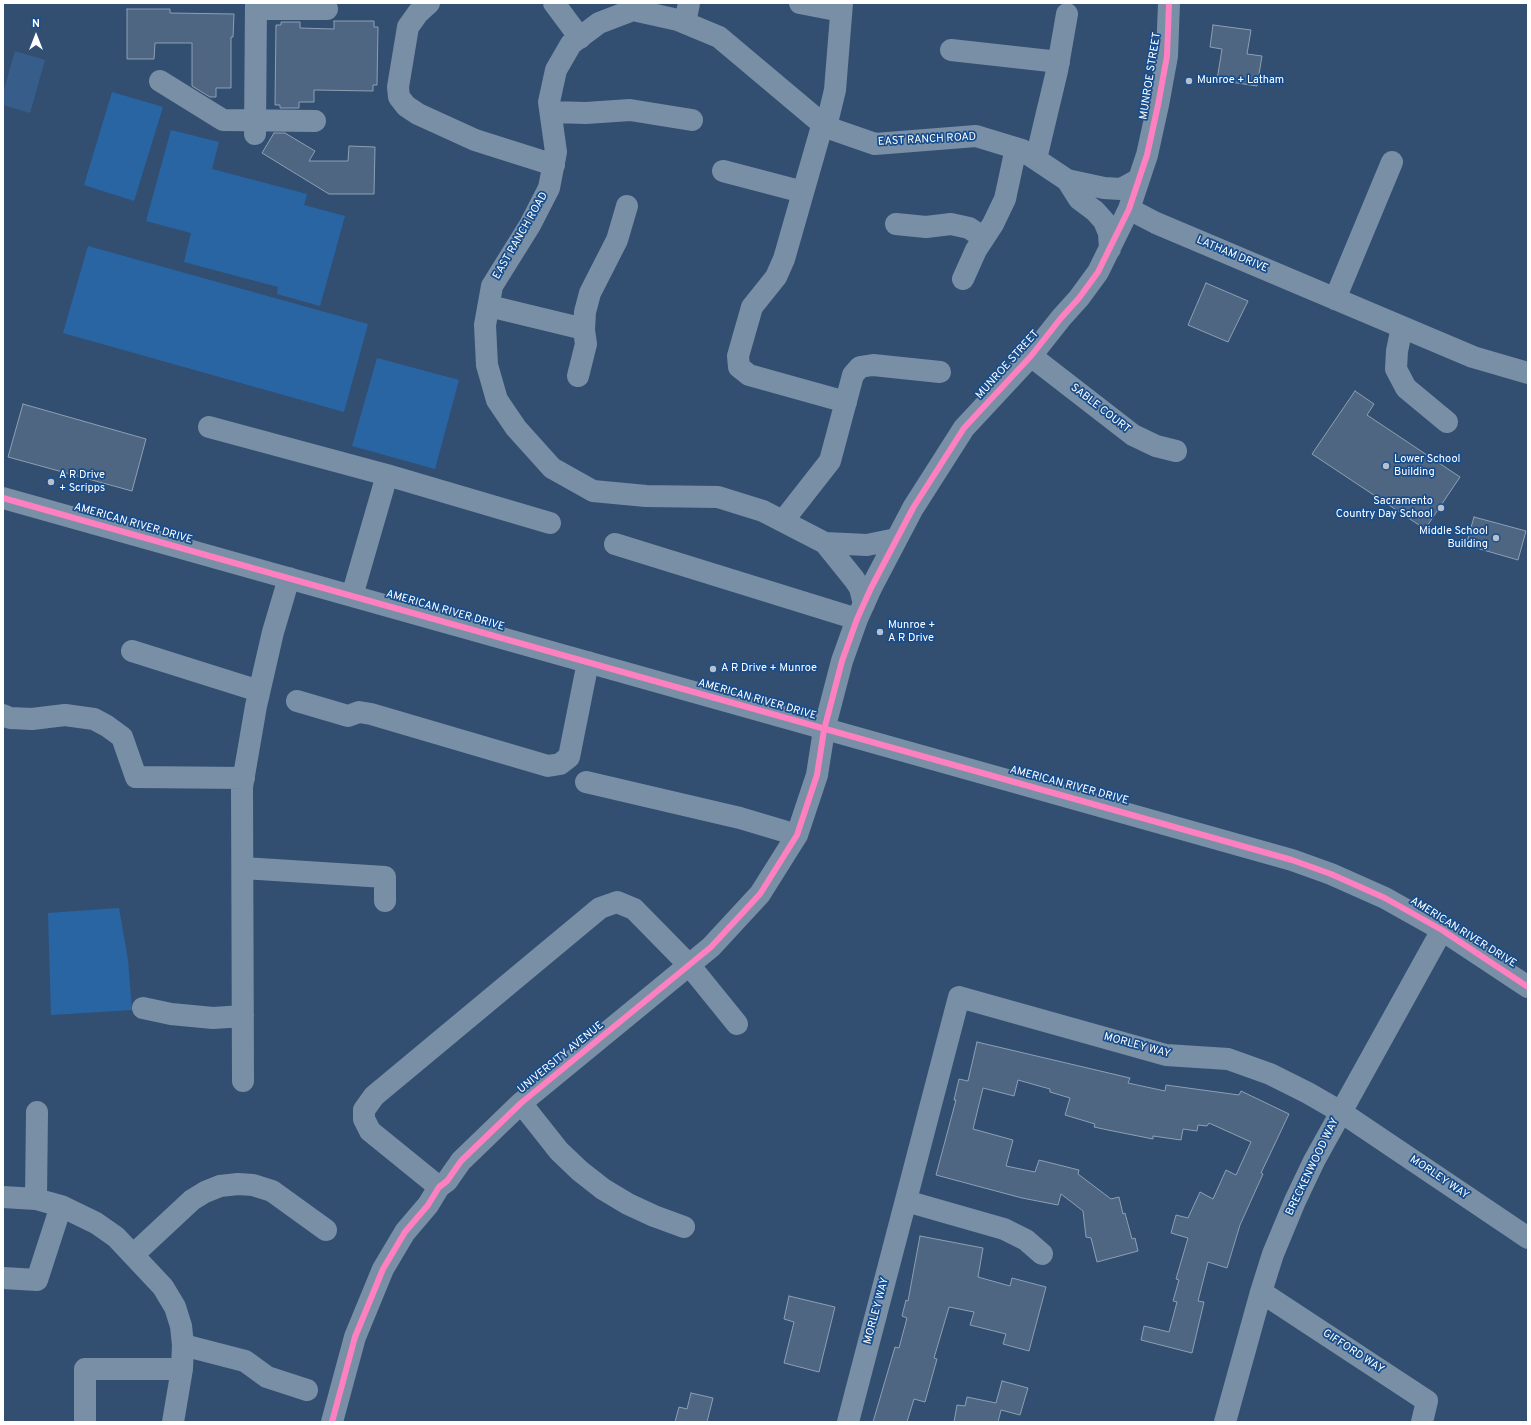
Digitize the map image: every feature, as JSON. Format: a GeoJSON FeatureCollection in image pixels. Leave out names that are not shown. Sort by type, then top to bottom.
{"type":"FeatureCollection","features":[{"type":"Feature","properties":{"kind":"street"},"geometry":{"type":"LineString","coordinates":[[429,3],[418,13],[408,27],[398,87],[399,97],[406,106],[418,114],[475,140],[554,165]]}},
{"type":"Feature","properties":{"kind":"street"},"geometry":{"type":"LineString","coordinates":[[554,3],[580,38]]}},
{"type":"Feature","properties":{"kind":"street"},"geometry":{"type":"LineString","coordinates":[[800,3],[842,7],[835,90],[784,259],[776,277],[752,307],[738,356],[739,367],[749,375],[846,402]]}},
{"type":"Feature","properties":{"kind":"street","name":"MUNROE STREET"},"geometry":{"type":"LineString","coordinates":[[824,730],[842,661],[860,612],[913,508],[964,428],[1031,356],[1079,298],[1098,272],[1110,249],[1129,209],[1147,155],[1157,112],[1167,56],[1170,3]]}},
{"type":"Feature","properties":{"kind":"street"},"geometry":{"type":"LineString","coordinates":[[255,127],[256,6],[327,9]]}},
{"type":"Feature","properties":{"kind":"street","name":"EAST RANCH ROAD"},"geometry":{"type":"LineString","coordinates":[[860,612],[860,588],[825,543],[763,511],[718,497],[646,496],[593,491],[552,468],[516,428],[497,400],[487,365],[485,324],[492,286],[530,225],[549,188],[556,152],[549,102],[556,70],[571,44],[599,23],[633,10],[687,13],[719,37],[824,127],[875,144],[976,136],[1022,150],[1067,180],[1104,188],[1121,189],[1139,179]]}},
{"type":"Feature","properties":{"kind":"street"},"geometry":{"type":"LineString","coordinates":[[1036,159],[1059,62],[1067,14]]}},
{"type":"Feature","properties":{"kind":"street"},"geometry":{"type":"LineString","coordinates":[[951,50],[1059,62]]}},
{"type":"Feature","properties":{"kind":"street"},"geometry":{"type":"LineString","coordinates":[[160,81],[223,120],[255,127],[315,121]]}},
{"type":"Feature","properties":{"kind":"street"},"geometry":{"type":"LineString","coordinates":[[551,112],[586,113],[630,110],[692,120]]}},
{"type":"Feature","properties":{"kind":"street"},"geometry":{"type":"LineString","coordinates":[[963,279],[976,250],[993,224],[1005,199],[1016,148]]}},
{"type":"Feature","properties":{"kind":"street"},"geometry":{"type":"LineString","coordinates":[[1335,299],[1392,162]]}},
{"type":"Feature","properties":{"kind":"street"},"geometry":{"type":"LineString","coordinates":[[723,170],[803,192]]}},
{"type":"Feature","properties":{"kind":"street"},"geometry":{"type":"LineString","coordinates":[[1067,180],[1079,199],[1095,211],[1104,221],[1110,233],[1110,249]]}},
{"type":"Feature","properties":{"kind":"street"},"geometry":{"type":"LineString","coordinates":[[578,376],[586,344],[584,329],[585,312],[590,293],[617,240],[627,206]]}},
{"type":"Feature","properties":{"kind":"street","name":"LATHAM DRIVE"},"geometry":{"type":"LineString","coordinates":[[1129,209],[1156,223],[1473,357],[1528,373]]}},
{"type":"Feature","properties":{"kind":"street"},"geometry":{"type":"LineString","coordinates":[[896,224],[926,227],[951,224],[969,228],[984,238]]}},
{"type":"Feature","properties":{"kind":"street"},"geometry":{"type":"LineString","coordinates":[[489,306],[584,329]]}},
{"type":"Feature","properties":{"kind":"street"},"geometry":{"type":"LineString","coordinates":[[1402,327],[1397,351],[1396,369],[1406,388],[1447,422]]}},
{"type":"Feature","properties":{"kind":"street","name":"SABLE COURT"},"geometry":{"type":"LineString","coordinates":[[1031,356],[1133,435],[1156,446],[1176,451]]}},
{"type":"Feature","properties":{"kind":"street"},"geometry":{"type":"LineString","coordinates":[[784,521],[830,461],[853,375],[860,367],[873,365],[940,372]]}},
{"type":"Feature","properties":{"kind":"street"},"geometry":{"type":"LineString","coordinates":[[209,427],[387,475],[550,523]]}},
{"type":"Feature","properties":{"kind":"street"},"geometry":{"type":"LineString","coordinates":[[352,596],[387,475]]}},
{"type":"Feature","properties":{"kind":"street","name":"AMERICAN RIVER DRIVE"},"geometry":{"type":"LineString","coordinates":[[3,498],[588,662],[824,730],[1292,860],[1331,874],[1385,898],[1442,930],[1528,986]]}},
{"type":"Feature","properties":{"kind":"street","name":"EAST RANCH ROAD"},"geometry":{"type":"LineString","coordinates":[[825,543],[867,545],[896,539]]}},
{"type":"Feature","properties":{"kind":"street"},"geometry":{"type":"LineString","coordinates":[[615,544],[860,612]]}},
{"type":"Feature","properties":{"kind":"street"},"geometry":{"type":"LineString","coordinates":[[243,1081],[244,778],[259,691],[289,578]]}},
{"type":"Feature","properties":{"kind":"street"},"geometry":{"type":"LineString","coordinates":[[132,651],[259,691]]}},
{"type":"Feature","properties":{"kind":"street"},"geometry":{"type":"LineString","coordinates":[[297,701],[348,716],[359,712],[371,714],[548,766],[560,764],[569,757],[588,662]]}},
{"type":"Feature","properties":{"kind":"street"},"geometry":{"type":"LineString","coordinates":[[3,715],[10,718],[32,719],[65,715],[94,719],[122,737],[136,777],[244,778]]}},
{"type":"Feature","properties":{"kind":"street","name":"UNIVERSITY AVENUE"},"geometry":{"type":"LineString","coordinates":[[332,1422],[355,1337],[383,1269],[405,1232],[428,1205],[439,1187],[447,1181],[461,1162],[521,1103],[690,966],[711,947],[760,894],[797,835],[817,775],[824,730]]}},
{"type":"Feature","properties":{"kind":"street"},"geometry":{"type":"LineString","coordinates":[[586,782],[740,818],[797,835]]}},
{"type":"Feature","properties":{"kind":"street"},"geometry":{"type":"LineString","coordinates":[[243,868],[385,877],[385,900]]}},
{"type":"Feature","properties":{"kind":"street"},"geometry":{"type":"LineString","coordinates":[[439,1187],[370,1131],[364,1120],[364,1110],[374,1096],[600,908],[617,902],[634,909],[690,966],[736,1024]]}},
{"type":"Feature","properties":{"kind":"street","name":"BRECKENWOOD WAY"},"geometry":{"type":"LineString","coordinates":[[1225,1422],[1261,1292],[1273,1254],[1295,1200],[1341,1112],[1442,930]]}},
{"type":"Feature","properties":{"kind":"street","name":"MORLEY WAY"},"geometry":{"type":"LineString","coordinates":[[848,1422],[958,998],[1166,1055],[1204,1056],[1240,1062],[1276,1077],[1308,1092],[1341,1112],[1528,1238]]}},
{"type":"Feature","properties":{"kind":"street"},"geometry":{"type":"LineString","coordinates":[[143,1008],[171,1014],[213,1018],[243,1016]]}},
{"type":"Feature","properties":{"kind":"street","name":"UNIVERSITY AVENUE"},"geometry":{"type":"LineString","coordinates":[[521,1103],[559,1152],[603,1189],[628,1204],[654,1216],[684,1227]]}},
{"type":"Feature","properties":{"kind":"street"},"geometry":{"type":"LineString","coordinates":[[36,1199],[37,1112]]}},
{"type":"Feature","properties":{"kind":"street"},"geometry":{"type":"LineString","coordinates":[[134,1254],[192,1200],[205,1192],[220,1186],[238,1184],[253,1185],[272,1191],[326,1230]]}},
{"type":"Feature","properties":{"kind":"street"},"geometry":{"type":"LineString","coordinates":[[3,1197],[36,1199],[61,1206],[96,1223],[116,1237],[134,1254],[163,1287],[175,1307],[183,1345],[182,1369],[173,1422]]}},
{"type":"Feature","properties":{"kind":"street"},"geometry":{"type":"LineString","coordinates":[[906,1200],[1004,1229],[1026,1240],[1042,1254]]}},
{"type":"Feature","properties":{"kind":"street"},"geometry":{"type":"LineString","coordinates":[[3,1278],[37,1280],[61,1206]]}},
{"type":"Feature","properties":{"kind":"street","name":"GIFFORD WAY"},"geometry":{"type":"LineString","coordinates":[[1261,1292],[1427,1401],[1422,1422]]}},
{"type":"Feature","properties":{"kind":"street"},"geometry":{"type":"LineString","coordinates":[[183,1345],[245,1361],[267,1377],[307,1390]]}},
{"type":"Feature","properties":{"kind":"street"},"geometry":{"type":"LineString","coordinates":[[84,1422],[85,1369],[182,1369]]}},
{"type":"Feature","properties":{"kind":"shaded area"},"geometry":{"type":"Polygon","coordinates":[[[15,51],[45,60],[30,113],[3,105],[3,93],[15,51]]]}},
{"type":"Feature","properties":{"kind":"shaded area"},"geometry":{"type":"Polygon","coordinates":[[[112,92],[163,107],[134,201],[84,185],[112,92]]]}},
{"type":"Feature","properties":{"kind":"shaded area"},"geometry":{"type":"Polygon","coordinates":[[[171,130],[219,142],[212,169],[307,194],[304,205],[345,216],[320,306],[277,294],[278,287],[184,262],[191,233],[146,221],[171,130]]]}},
{"type":"Feature","properties":{"kind":"shaded area"},"geometry":{"type":"Polygon","coordinates":[[[88,246],[368,324],[344,412],[63,333],[88,246]]]}},
{"type":"Feature","properties":{"kind":"shaded area"},"geometry":{"type":"Polygon","coordinates":[[[377,358],[459,380],[435,469],[352,446],[377,358]]]}},
{"type":"Feature","properties":{"kind":"shaded area"},"geometry":{"type":"Polygon","coordinates":[[[119,908],[128,960],[132,1010],[51,1015],[48,913],[119,908]]]}},
{"type":"Feature","properties":{"kind":"building"},"geometry":{"type":"Polygon","coordinates":[[[127,9],[170,9],[170,13],[234,14],[233,37],[231,37],[231,88],[216,88],[216,97],[210,97],[192,86],[192,43],[155,43],[154,59],[127,59],[127,9]]]}},
{"type":"Feature","properties":{"kind":"building"},"geometry":{"type":"Polygon","coordinates":[[[334,21],[374,21],[374,27],[378,27],[377,85],[373,85],[373,91],[314,90],[314,102],[299,102],[299,108],[280,108],[280,105],[275,105],[276,25],[281,25],[281,22],[300,22],[300,28],[334,29],[334,21]]]}},
{"type":"Feature","properties":{"kind":"building"},"geometry":{"type":"Polygon","coordinates":[[[1213,25],[1251,30],[1247,54],[1262,56],[1257,86],[1217,80],[1222,49],[1210,47],[1213,25]]]}},
{"type":"Feature","properties":{"kind":"building"},"geometry":{"type":"Polygon","coordinates":[[[274,133],[285,133],[315,151],[309,161],[348,161],[349,146],[375,147],[374,194],[329,194],[262,153],[274,133]]]}},
{"type":"Feature","properties":{"kind":"building"},"geometry":{"type":"Polygon","coordinates":[[[1206,283],[1248,301],[1228,342],[1188,325],[1206,283]]]}},
{"type":"Feature","properties":{"kind":"building","name":"Lower School Building"},"geometry":{"type":"Polygon","coordinates":[[[1355,391],[1374,404],[1367,415],[1460,477],[1425,529],[1312,454],[1355,391]]]}},
{"type":"Feature","properties":{"kind":"building"},"geometry":{"type":"Polygon","coordinates":[[[23,404],[146,439],[132,491],[8,457],[23,404]]]}},
{"type":"Feature","properties":{"kind":"building","name":"Middle School Building"},"geometry":{"type":"Polygon","coordinates":[[[1474,517],[1526,531],[1518,560],[1466,545],[1474,517]]]}},
{"type":"Feature","properties":{"kind":"building"},"geometry":{"type":"Polygon","coordinates":[[[977,1042],[1130,1078],[1128,1083],[1165,1091],[1166,1085],[1239,1095],[1241,1091],[1289,1114],[1261,1173],[1263,1174],[1240,1225],[1227,1268],[1208,1262],[1198,1301],[1204,1302],[1192,1353],[1141,1340],[1144,1326],[1169,1332],[1177,1302],[1173,1301],[1179,1280],[1176,1279],[1188,1238],[1171,1233],[1176,1215],[1188,1218],[1200,1192],[1213,1199],[1226,1170],[1236,1175],[1251,1142],[1209,1123],[1207,1126],[1198,1125],[1197,1131],[1183,1129],[1181,1140],[1153,1136],[1153,1139],[1108,1130],[1094,1127],[1095,1124],[1065,1115],[1070,1098],[1050,1092],[1050,1089],[1018,1080],[1014,1096],[983,1088],[973,1129],[1013,1140],[1006,1166],[1035,1172],[1039,1160],[1079,1170],[1078,1174],[1111,1199],[1119,1197],[1123,1214],[1125,1213],[1132,1239],[1135,1238],[1138,1251],[1097,1262],[1091,1238],[1086,1237],[1083,1211],[1061,1194],[1058,1205],[1022,1198],[936,1175],[956,1100],[954,1100],[959,1079],[968,1081],[977,1042]]]}},
{"type":"Feature","properties":{"kind":"building"},"geometry":{"type":"Polygon","coordinates":[[[920,1236],[983,1248],[978,1277],[1010,1286],[1012,1278],[1046,1287],[1029,1351],[1003,1344],[1006,1334],[970,1325],[974,1312],[949,1307],[934,1358],[937,1359],[925,1402],[914,1399],[907,1422],[873,1422],[895,1347],[899,1348],[907,1318],[902,1316],[906,1300],[908,1301],[920,1236]]]}},
{"type":"Feature","properties":{"kind":"building"},"geometry":{"type":"Polygon","coordinates":[[[789,1296],[835,1307],[819,1372],[784,1363],[794,1322],[784,1319],[789,1296]]]}},
{"type":"Feature","properties":{"kind":"building"},"geometry":{"type":"Polygon","coordinates":[[[1002,1381],[1028,1388],[1020,1415],[1001,1410],[998,1422],[954,1422],[957,1405],[965,1406],[967,1397],[996,1403],[1002,1381]]]}},
{"type":"Feature","properties":{"kind":"building"},"geometry":{"type":"Polygon","coordinates":[[[691,1393],[713,1398],[707,1422],[675,1422],[679,1407],[687,1409],[691,1393]]]}},
{"type":"Feature","properties":{"kind":"cycle path"},"geometry":{"type":"LineString","coordinates":[[332,1422],[355,1337],[383,1269],[405,1232],[428,1205],[439,1187],[447,1181],[461,1161],[521,1103],[711,947],[760,894],[797,835],[817,775],[824,730],[842,661],[857,619],[871,588],[913,508],[964,428],[1031,356],[1079,298],[1098,272],[1129,209],[1147,155],[1158,105],[1167,56],[1169,3]]}},
{"type":"Feature","properties":{"kind":"cycle path"},"geometry":{"type":"LineString","coordinates":[[3,498],[1292,860],[1331,874],[1385,898],[1442,930],[1528,987]]}},
{"type":"Feature","properties":{"kind":"place","name":"Munroe + Latham"},"geometry":{"type":"Point","coordinates":[1189,81]}},
{"type":"Feature","properties":{"kind":"place","name":"Lower School Building"},"geometry":{"type":"Point","coordinates":[1386,466]}},
{"type":"Feature","properties":{"kind":"place","name":"A R Drive + Scripps"},"geometry":{"type":"Point","coordinates":[51,482]}},
{"type":"Feature","properties":{"kind":"place","name":"Sacramento Country Day School"},"geometry":{"type":"Point","coordinates":[1441,508]}},
{"type":"Feature","properties":{"kind":"place","name":"Middle School Building"},"geometry":{"type":"Point","coordinates":[1496,538]}},
{"type":"Feature","properties":{"kind":"place","name":"Munroe + A R Drive"},"geometry":{"type":"Point","coordinates":[880,632]}},
{"type":"Feature","properties":{"kind":"place","name":"A R Drive + Munroe"},"geometry":{"type":"Point","coordinates":[713,669]}}]}
